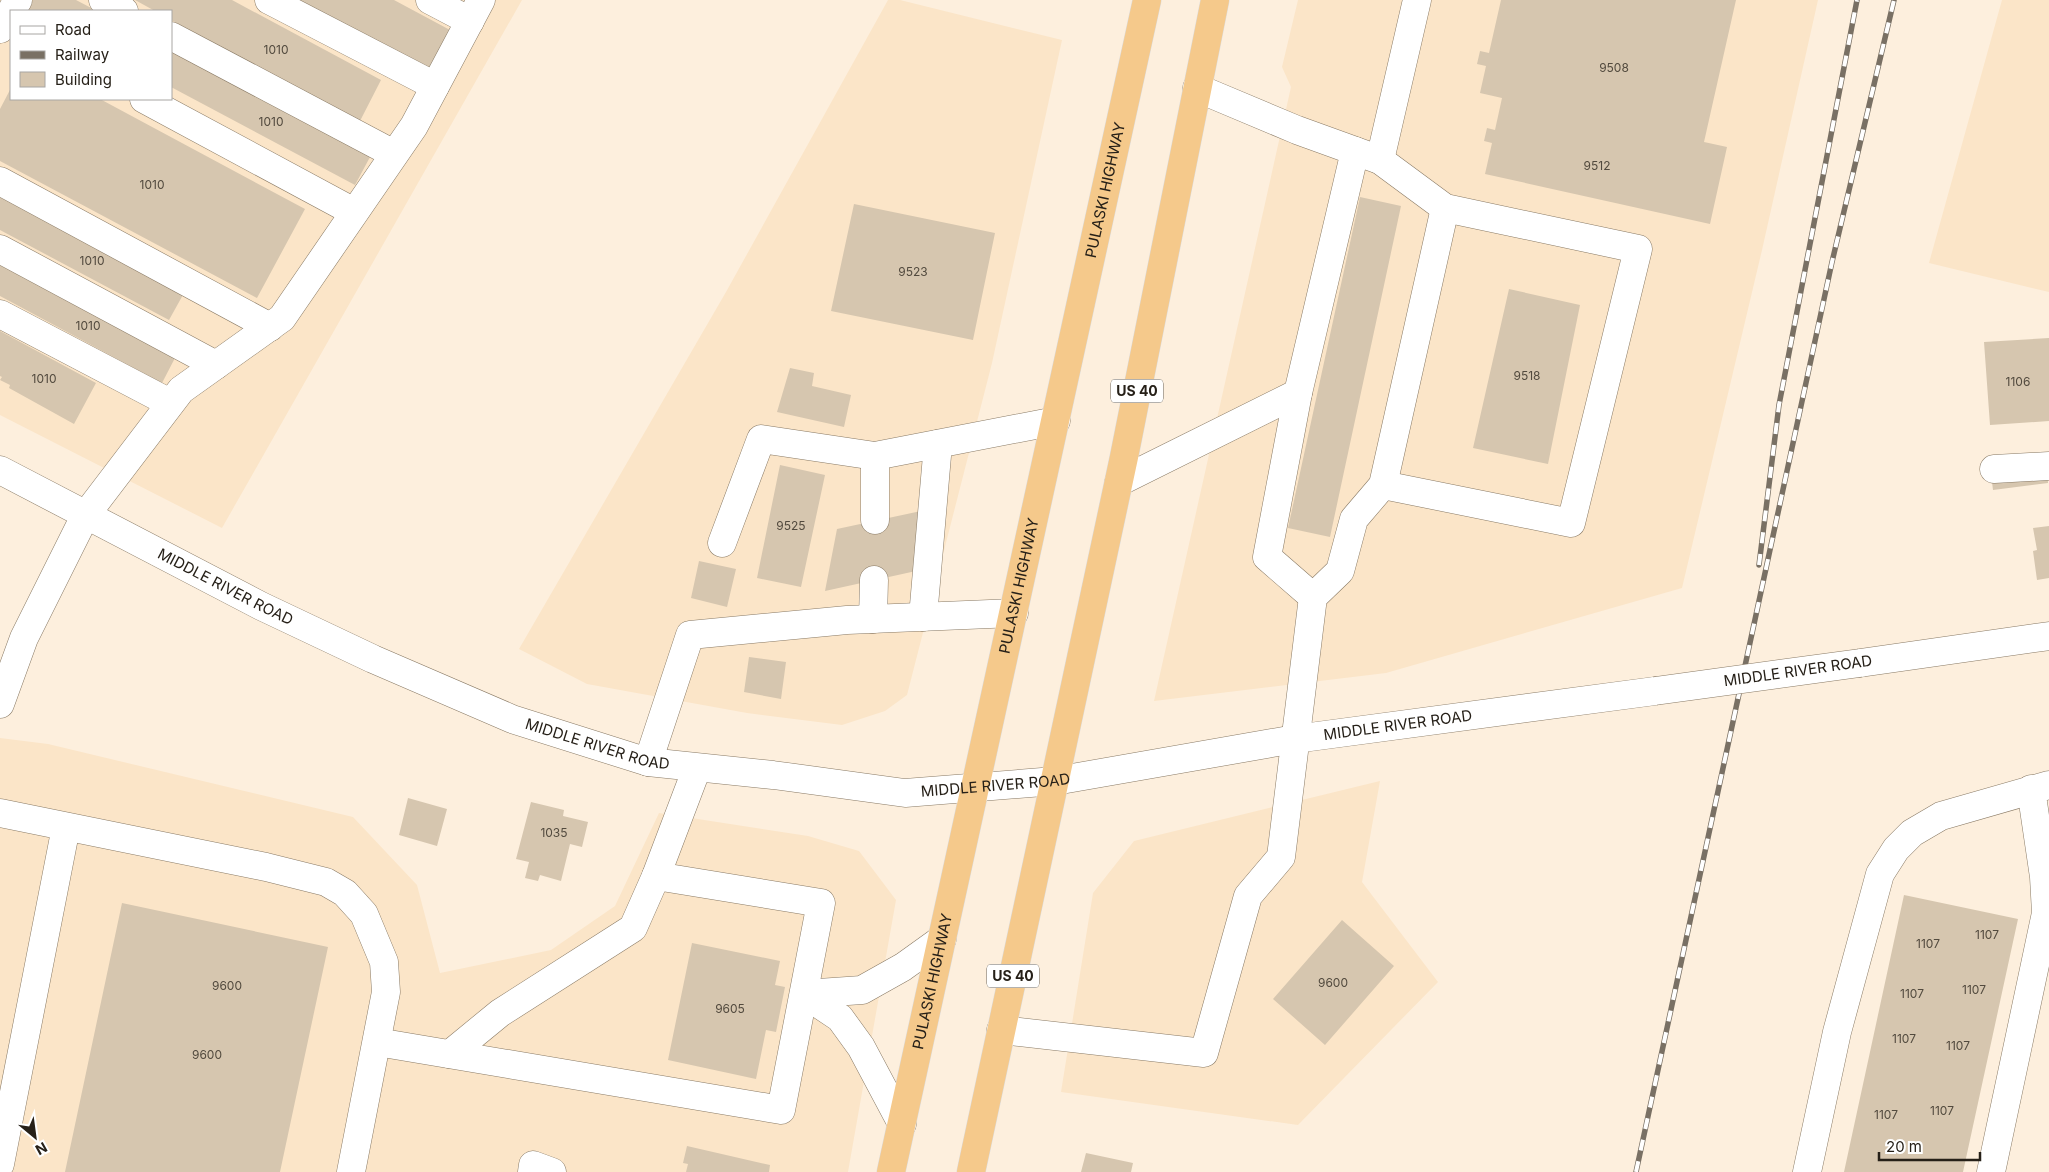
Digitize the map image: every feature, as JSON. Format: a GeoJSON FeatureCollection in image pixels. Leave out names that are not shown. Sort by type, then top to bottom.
{"type":"FeatureCollection","features":[{"type":"Feature","properties":{"kind":"highway","name":"PULASKI HIGHWAY"},"geometry":{"type":"LineString","coordinates":[[892,1172],[1148,0]]}},
{"type":"Feature","properties":{"kind":"highway","name":"US 40"},"geometry":{"type":"LineString","coordinates":[[971,1172],[1118,482],[1215,0]]}},
{"type":"Feature","properties":{"kind":"street"},"geometry":{"type":"LineString","coordinates":[[103,0],[122,10]]}},
{"type":"Feature","properties":{"kind":"street"},"geometry":{"type":"LineString","coordinates":[[269,0],[435,86]]}},
{"type":"Feature","properties":{"kind":"street"},"geometry":{"type":"LineString","coordinates":[[0,704],[24,638],[85,516],[170,403],[182,390],[282,318],[414,126],[476,10],[430,0]]}},
{"type":"Feature","properties":{"kind":"street"},"geometry":{"type":"LineString","coordinates":[[1380,160],[1417,0]]}},
{"type":"Feature","properties":{"kind":"street"},"geometry":{"type":"LineString","coordinates":[[172,37],[394,154]]}},
{"type":"Feature","properties":{"kind":"street"},"geometry":{"type":"LineString","coordinates":[[1197,88],[1297,130],[1380,160],[1445,208],[1638,249],[1571,523],[1383,485]]}},
{"type":"Feature","properties":{"kind":"street"},"geometry":{"type":"LineString","coordinates":[[146,100],[354,212]]}},
{"type":"Feature","properties":{"kind":"street"},"geometry":{"type":"LineString","coordinates":[[1313,597],[1267,558],[1298,393],[1354,151]]}},
{"type":"Feature","properties":{"kind":"street"},"geometry":{"type":"LineString","coordinates":[[0,181],[270,327]]}},
{"type":"Feature","properties":{"kind":"street"},"geometry":{"type":"LineString","coordinates":[[1001,1030],[1204,1053],[1248,896],[1281,857],[1313,597],[1340,571],[1354,519],[1383,485],[1445,208]]}},
{"type":"Feature","properties":{"kind":"street"},"geometry":{"type":"LineString","coordinates":[[0,249],[216,365]]}},
{"type":"Feature","properties":{"kind":"street"},"geometry":{"type":"LineString","coordinates":[[0,314],[170,403]]}},
{"type":"Feature","properties":{"kind":"street"},"geometry":{"type":"LineString","coordinates":[[1118,482],[1298,393]]}},
{"type":"Feature","properties":{"kind":"street"},"geometry":{"type":"LineString","coordinates":[[722,543],[761,439],[875,456],[1056,422]]}},
{"type":"Feature","properties":{"kind":"street"},"geometry":{"type":"LineString","coordinates":[[923,617],[938,444]]}},
{"type":"Feature","properties":{"kind":"street"},"geometry":{"type":"LineString","coordinates":[[875,456],[875,520]]}},
{"type":"Feature","properties":{"kind":"street"},"geometry":{"type":"LineString","coordinates":[[1994,469],[2049,466]]}},
{"type":"Feature","properties":{"kind":"street","name":"MIDDLE RIVER ROAD"},"geometry":{"type":"LineString","coordinates":[[0,470],[85,516],[261,606],[373,659],[512,719],[648,762],[773,775],[905,793],[1055,781],[1295,739],[2049,636]]}},
{"type":"Feature","properties":{"kind":"street"},"geometry":{"type":"LineString","coordinates":[[873,619],[874,580]]}},
{"type":"Feature","properties":{"kind":"street"},"geometry":{"type":"LineString","coordinates":[[648,762],[690,635],[873,619],[1014,614]]}},
{"type":"Feature","properties":{"kind":"street"},"geometry":{"type":"LineString","coordinates":[[450,1054],[500,1013],[633,928],[656,876],[697,768]]}},
{"type":"Feature","properties":{"kind":"street"},"geometry":{"type":"LineString","coordinates":[[1807,1172],[1837,1032],[1880,874],[1896,849],[1912,833],[1941,816],[2040,787],[2046,913],[1991,1172]]}},
{"type":"Feature","properties":{"kind":"street"},"geometry":{"type":"LineString","coordinates":[[0,813],[275,870],[326,882],[345,893],[364,914],[384,962],[386,992],[351,1172]]}},
{"type":"Feature","properties":{"kind":"street"},"geometry":{"type":"LineString","coordinates":[[0,1164],[66,827]]}},
{"type":"Feature","properties":{"kind":"street"},"geometry":{"type":"LineString","coordinates":[[376,1042],[781,1110],[821,903],[656,876]]}},
{"type":"Feature","properties":{"kind":"street"},"geometry":{"type":"LineString","coordinates":[[804,994],[862,990],[903,967],[942,939]]}},
{"type":"Feature","properties":{"kind":"street"},"geometry":{"type":"LineString","coordinates":[[804,994],[840,1018],[861,1047],[902,1124]]}},
{"type":"Feature","properties":{"kind":"street"},"geometry":{"type":"LineString","coordinates":[[532,1172],[533,1165],[552,1172]]}},
{"type":"Feature","properties":{"kind":"shaded area"},"geometry":{"type":"Polygon","coordinates":[[[0,0],[522,0],[222,528],[0,415],[0,0]]]}},
{"type":"Feature","properties":{"kind":"shaded area"},"geometry":{"type":"Polygon","coordinates":[[[888,0],[900,0],[1062,40],[992,363],[907,695],[885,711],[842,725],[747,713],[587,684],[519,649],[726,292],[888,0]]]}},
{"type":"Feature","properties":{"kind":"shaded area"},"geometry":{"type":"Polygon","coordinates":[[[1298,0],[1818,0],[1762,250],[1682,588],[1386,673],[1154,701],[1291,87],[1282,67],[1298,0]]]}},
{"type":"Feature","properties":{"kind":"shaded area"},"geometry":{"type":"Polygon","coordinates":[[[2002,0],[2049,0],[2049,292],[1929,263],[2002,0]]]}},
{"type":"Feature","properties":{"kind":"shaded area"},"geometry":{"type":"Polygon","coordinates":[[[0,738],[48,744],[353,817],[417,885],[440,973],[551,950],[615,906],[659,813],[808,836],[859,851],[896,900],[848,1172],[0,1172],[0,738]]]}},
{"type":"Feature","properties":{"kind":"shaded area"},"geometry":{"type":"Polygon","coordinates":[[[1380,781],[1362,882],[1438,982],[1298,1125],[1061,1092],[1093,893],[1134,841],[1380,781]]]}},
{"type":"Feature","properties":{"kind":"building"},"geometry":{"type":"Polygon","coordinates":[[[33,0],[76,0],[95,10],[28,10],[33,0]]]}},
{"type":"Feature","properties":{"kind":"building"},"geometry":{"type":"Polygon","coordinates":[[[135,0],[232,0],[381,80],[360,121],[172,21],[172,10],[153,10],[135,0]]]}},
{"type":"Feature","properties":{"kind":"building"},"geometry":{"type":"Polygon","coordinates":[[[296,0],[394,0],[450,30],[429,71],[296,0]]]}},
{"type":"Feature","properties":{"kind":"building"},"geometry":{"type":"Polygon","coordinates":[[[1501,0],[1736,0],[1704,142],[1727,147],[1710,224],[1485,174],[1492,143],[1484,141],[1487,128],[1495,130],[1502,98],[1480,93],[1486,66],[1477,64],[1480,51],[1489,53],[1501,0]]]}},
{"type":"Feature","properties":{"kind":"building"},"geometry":{"type":"Polygon","coordinates":[[[172,52],[370,157],[355,185],[172,88],[172,52]]]}},
{"type":"Feature","properties":{"kind":"building"},"geometry":{"type":"Polygon","coordinates":[[[10,90],[10,100],[102,100],[305,209],[257,298],[0,161],[0,109],[10,90]]]}},
{"type":"Feature","properties":{"kind":"building"},"geometry":{"type":"Polygon","coordinates":[[[0,195],[184,293],[169,320],[0,230],[0,195]]]}},
{"type":"Feature","properties":{"kind":"building"},"geometry":{"type":"Polygon","coordinates":[[[1360,197],[1401,206],[1330,537],[1288,528],[1360,197]]]}},
{"type":"Feature","properties":{"kind":"building"},"geometry":{"type":"Polygon","coordinates":[[[854,204],[995,233],[973,340],[831,311],[854,204]]]}},
{"type":"Feature","properties":{"kind":"building"},"geometry":{"type":"Polygon","coordinates":[[[0,262],[176,356],[162,383],[0,296],[0,262]]]}},
{"type":"Feature","properties":{"kind":"building"},"geometry":{"type":"Polygon","coordinates":[[[1509,289],[1580,305],[1548,464],[1473,448],[1509,289]]]}},
{"type":"Feature","properties":{"kind":"building"},"geometry":{"type":"Polygon","coordinates":[[[0,331],[96,383],[74,424],[9,388],[10,385],[0,380],[2,377],[0,376],[0,331]]]}},
{"type":"Feature","properties":{"kind":"building"},"geometry":{"type":"Polygon","coordinates":[[[2049,338],[2049,421],[1990,425],[1984,342],[2049,338]]]}},
{"type":"Feature","properties":{"kind":"building"},"geometry":{"type":"Polygon","coordinates":[[[790,368],[814,373],[812,386],[851,395],[844,427],[777,412],[790,368]]]}},
{"type":"Feature","properties":{"kind":"building"},"geometry":{"type":"Polygon","coordinates":[[[780,465],[825,475],[801,587],[757,578],[780,465]]]}},
{"type":"Feature","properties":{"kind":"building"},"geometry":{"type":"Polygon","coordinates":[[[2047,468],[2048,483],[1993,490],[1991,474],[2047,468]]]}},
{"type":"Feature","properties":{"kind":"building"},"geometry":{"type":"Polygon","coordinates":[[[921,511],[916,571],[825,591],[837,529],[921,511]]]}},
{"type":"Feature","properties":{"kind":"building"},"geometry":{"type":"Polygon","coordinates":[[[2049,526],[2049,578],[2037,580],[2033,551],[2037,550],[2033,528],[2049,526]]]}},
{"type":"Feature","properties":{"kind":"building"},"geometry":{"type":"Polygon","coordinates":[[[699,561],[736,569],[727,607],[691,598],[699,561]]]}},
{"type":"Feature","properties":{"kind":"building"},"geometry":{"type":"Polygon","coordinates":[[[749,657],[786,662],[781,699],[744,692],[749,657]]]}},
{"type":"Feature","properties":{"kind":"building"},"geometry":{"type":"Polygon","coordinates":[[[408,798],[447,809],[437,846],[399,835],[408,798]]]}},
{"type":"Feature","properties":{"kind":"building"},"geometry":{"type":"Polygon","coordinates":[[[531,802],[564,810],[563,816],[588,822],[582,847],[570,844],[561,881],[540,875],[538,881],[525,878],[529,862],[516,859],[531,802]]]}},
{"type":"Feature","properties":{"kind":"building"},"geometry":{"type":"Polygon","coordinates":[[[1904,895],[2018,919],[1963,1172],[1844,1172],[1904,895]]]}},
{"type":"Feature","properties":{"kind":"building"},"geometry":{"type":"Polygon","coordinates":[[[122,903],[328,947],[280,1172],[65,1172],[122,903]]]}},
{"type":"Feature","properties":{"kind":"building"},"geometry":{"type":"Polygon","coordinates":[[[1342,920],[1394,966],[1325,1045],[1273,999],[1342,920]]]}},
{"type":"Feature","properties":{"kind":"building"},"geometry":{"type":"Polygon","coordinates":[[[692,943],[780,961],[775,985],[785,987],[776,1032],[766,1030],[756,1079],[668,1060],[692,943]]]}},
{"type":"Feature","properties":{"kind":"building"},"geometry":{"type":"Polygon","coordinates":[[[687,1146],[770,1165],[769,1172],[686,1172],[688,1164],[683,1163],[687,1146]]]}},
{"type":"Feature","properties":{"kind":"building"},"geometry":{"type":"Polygon","coordinates":[[[1086,1153],[1133,1163],[1131,1172],[1081,1172],[1086,1153]]]}},
{"type":"Feature","properties":{"kind":"railway"},"geometry":{"type":"LineString","coordinates":[[1759,565],[1779,405],[1857,0]]}},
{"type":"Feature","properties":{"kind":"railway"},"geometry":{"type":"LineString","coordinates":[[1636,1172],[1832,262],[1894,0]]}}]}
